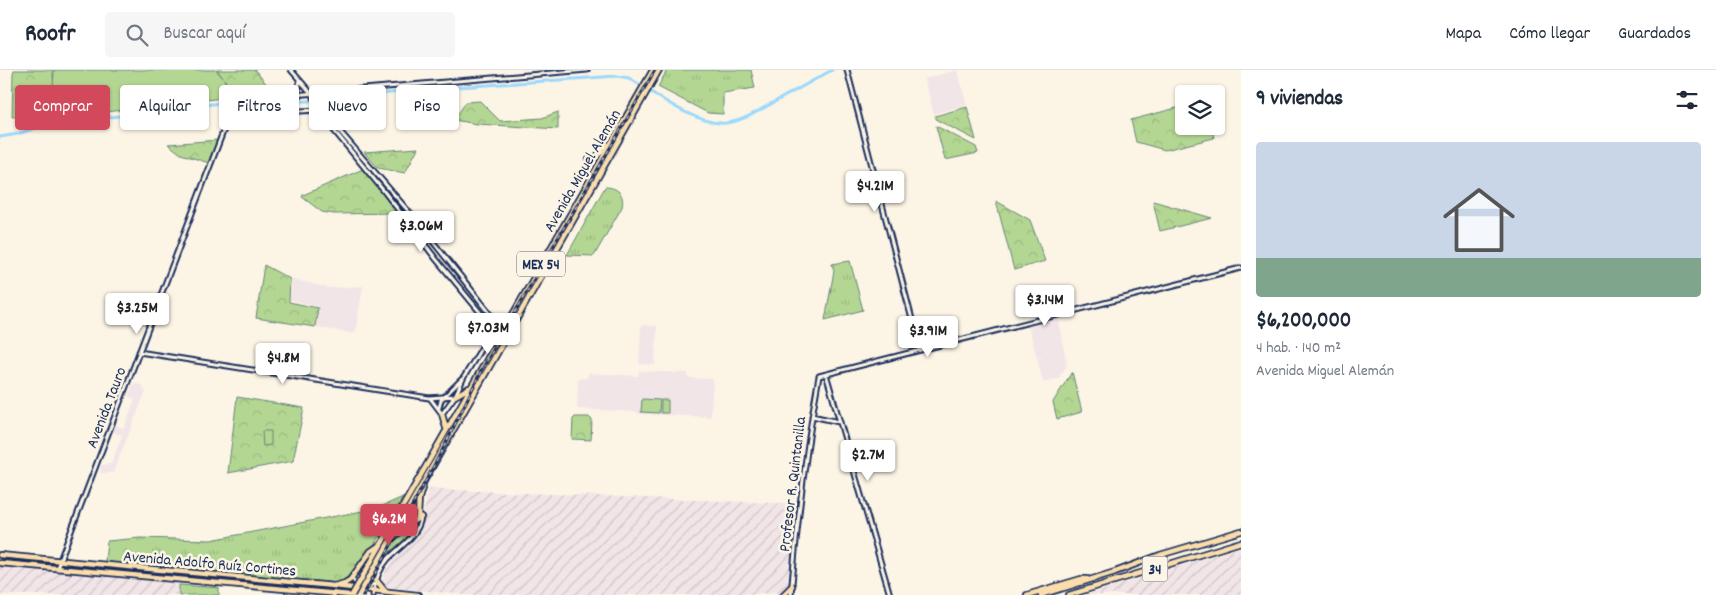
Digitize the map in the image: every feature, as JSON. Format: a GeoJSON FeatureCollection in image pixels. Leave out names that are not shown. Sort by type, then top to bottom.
{"type":"FeatureCollection","features":[{"type":"Feature","properties":{"kind":"main road","name":"Avenida Miguel Alemán"},"geometry":{"type":"LineString","coordinates":[[649,82],[653,70]]}},
{"type":"Feature","properties":{"kind":"main road","name":"Avenida Miguel Alemán"},"geometry":{"type":"LineString","coordinates":[[351,595],[366,578],[425,479],[638,101],[649,82],[659,70]]}},
{"type":"Feature","properties":{"kind":"main road","name":"Avenida Miguel Alemán"},"geometry":{"type":"LineString","coordinates":[[359,595],[380,545],[446,428],[611,143],[638,101]]}},
{"type":"Feature","properties":{"kind":"main road"},"geometry":{"type":"LineString","coordinates":[[589,160],[594,159],[611,143]]}},
{"type":"Feature","properties":{"kind":"main road"},"geometry":{"type":"LineString","coordinates":[[455,396],[470,387]]}},
{"type":"Feature","properties":{"kind":"main road"},"geometry":{"type":"LineString","coordinates":[[442,414],[446,428]]}},
{"type":"Feature","properties":{"kind":"main road"},"geometry":{"type":"LineString","coordinates":[[388,542],[408,524],[421,517],[418,516],[418,511],[425,479]]}},
{"type":"Feature","properties":{"kind":"main road","name":"34"},"geometry":{"type":"LineString","coordinates":[[1041,595],[1160,555],[1241,531]]}},
{"type":"Feature","properties":{"kind":"main road","name":"34"},"geometry":{"type":"LineString","coordinates":[[1070,595],[1241,542]]}},
{"type":"Feature","properties":{"kind":"main road"},"geometry":{"type":"LineString","coordinates":[[334,586],[345,583],[352,577],[380,545]]}},
{"type":"Feature","properties":{"kind":"main road","name":"Avenida Adolfo Ruíz Cortines"},"geometry":{"type":"LineString","coordinates":[[0,555],[418,595]]}},
{"type":"Feature","properties":{"kind":"main road","name":"Avenida Adolfo Ruíz Cortines"},"geometry":{"type":"LineString","coordinates":[[0,563],[351,595]]}},
{"type":"Feature","properties":{"kind":"main road","name":"34"},"geometry":{"type":"LineString","coordinates":[[1027,595],[1081,579],[1091,579]]}},
{"type":"Feature","properties":{"kind":"main road"},"geometry":{"type":"LineString","coordinates":[[376,580],[380,587],[387,592]]}},
{"type":"Feature","properties":{"kind":"main road"},"geometry":{"type":"LineString","coordinates":[[783,595],[792,586]]}},
{"type":"Feature","properties":{"kind":"street"},"geometry":{"type":"LineString","coordinates":[[291,70],[309,91]]}},
{"type":"Feature","properties":{"kind":"street"},"geometry":{"type":"LineString","coordinates":[[386,87],[587,70]]}},
{"type":"Feature","properties":{"kind":"street"},"geometry":{"type":"LineString","coordinates":[[847,70],[920,350]]}},
{"type":"Feature","properties":{"kind":"street"},"geometry":{"type":"LineString","coordinates":[[299,79],[299,85]]}},
{"type":"Feature","properties":{"kind":"street","name":"Avenida Tauro"},"geometry":{"type":"LineString","coordinates":[[57,568],[139,352],[227,130]]}},
{"type":"Feature","properties":{"kind":"street"},"geometry":{"type":"LineString","coordinates":[[337,130],[436,259],[493,328]]}},
{"type":"Feature","properties":{"kind":"street"},"geometry":{"type":"LineString","coordinates":[[341,130],[410,213],[496,322],[455,396],[442,414],[430,398]]}},
{"type":"Feature","properties":{"kind":"street"},"geometry":{"type":"LineString","coordinates":[[890,595],[826,374],[1241,268]]}},
{"type":"Feature","properties":{"kind":"street"},"geometry":{"type":"LineString","coordinates":[[139,352],[430,398],[455,396]]}},
{"type":"Feature","properties":{"kind":"street","name":"Profesor R. Quintanilla"},"geometry":{"type":"LineString","coordinates":[[791,595],[801,492],[812,416],[819,376],[826,374]]}},
{"type":"Feature","properties":{"kind":"street"},"geometry":{"type":"LineString","coordinates":[[438,409],[439,403],[443,398],[464,378]]}},
{"type":"Feature","properties":{"kind":"street"},"geometry":{"type":"LineString","coordinates":[[812,416],[839,422]]}},
{"type":"Feature","properties":{"kind":"street"},"geometry":{"type":"LineString","coordinates":[[352,577],[356,584],[371,586],[387,560],[414,534],[421,517]]}},
{"type":"Feature","properties":{"kind":"street"},"geometry":{"type":"LineString","coordinates":[[373,592],[376,580]]}},
{"type":"Feature","properties":{"kind":"shaded area"},"geometry":{"type":"Polygon","coordinates":[[[957,70],[967,105],[934,114],[924,79],[957,70]]]}},
{"type":"Feature","properties":{"kind":"shaded area"},"geometry":{"type":"Polygon","coordinates":[[[292,279],[330,288],[363,286],[355,334],[316,327],[319,307],[290,300],[292,279]]]}},
{"type":"Feature","properties":{"kind":"shaded area"},"geometry":{"type":"Polygon","coordinates":[[[1058,317],[1067,365],[1058,379],[1043,382],[1037,359],[1046,356],[1037,358],[1028,325],[1058,317]]]}},
{"type":"Feature","properties":{"kind":"shaded area"},"geometry":{"type":"Polygon","coordinates":[[[641,325],[657,326],[655,365],[639,364],[641,325]]]}},
{"type":"Feature","properties":{"kind":"shaded area"},"geometry":{"type":"Polygon","coordinates":[[[639,371],[688,373],[688,378],[713,379],[710,417],[577,409],[578,379],[587,378],[588,373],[638,376],[639,371]]]}},
{"type":"Feature","properties":{"kind":"shaded area"},"geometry":{"type":"Polygon","coordinates":[[[134,383],[144,386],[142,390],[146,391],[113,473],[100,473],[101,465],[111,464],[122,435],[113,432],[115,425],[124,428],[135,399],[128,396],[134,383]]]}},
{"type":"Feature","properties":{"kind":"shaded area"},"geometry":{"type":"Polygon","coordinates":[[[430,489],[797,504],[789,585],[787,590],[779,592],[740,595],[465,595],[387,587],[382,582],[386,570],[394,558],[419,533],[430,489]]]}},
{"type":"Feature","properties":{"kind":"shaded area"},"geometry":{"type":"Polygon","coordinates":[[[1241,547],[1241,595],[1087,595],[1241,547]]]}},
{"type":"Feature","properties":{"kind":"shaded area"},"geometry":{"type":"Polygon","coordinates":[[[0,565],[180,581],[179,595],[0,595],[0,565]]]}},
{"type":"Feature","properties":{"kind":"green space"},"geometry":{"type":"Polygon","coordinates":[[[14,70],[53,70],[54,85],[15,85],[15,117],[12,117],[14,70]]]}},
{"type":"Feature","properties":{"kind":"green space"},"geometry":{"type":"Polygon","coordinates":[[[54,70],[216,70],[226,85],[219,85],[219,98],[209,100],[209,85],[120,85],[120,110],[110,112],[110,85],[53,85],[54,70]]]}},
{"type":"Feature","properties":{"kind":"green space"},"geometry":{"type":"Polygon","coordinates":[[[217,70],[255,70],[267,85],[227,85],[217,70]]]}},
{"type":"Feature","properties":{"kind":"green space"},"geometry":{"type":"Polygon","coordinates":[[[667,70],[751,70],[755,88],[723,93],[723,114],[708,113],[658,87],[667,70]]]}},
{"type":"Feature","properties":{"kind":"green space"},"geometry":{"type":"Polygon","coordinates":[[[480,101],[500,121],[542,118],[558,112],[558,129],[477,124],[459,121],[459,112],[466,102],[480,101]]]}},
{"type":"Feature","properties":{"kind":"green space"},"geometry":{"type":"Polygon","coordinates":[[[967,107],[976,140],[937,120],[935,116],[967,107]]]}},
{"type":"Feature","properties":{"kind":"green space"},"geometry":{"type":"Polygon","coordinates":[[[1175,108],[1175,135],[1213,135],[1214,138],[1165,150],[1136,142],[1131,120],[1175,108]]]}},
{"type":"Feature","properties":{"kind":"green space"},"geometry":{"type":"Polygon","coordinates":[[[936,126],[976,147],[978,153],[945,160],[936,126]]]}},
{"type":"Feature","properties":{"kind":"green space"},"geometry":{"type":"Polygon","coordinates":[[[218,140],[209,163],[181,154],[168,144],[218,140]]]}},
{"type":"Feature","properties":{"kind":"green space"},"geometry":{"type":"Polygon","coordinates":[[[418,148],[405,173],[378,168],[364,152],[418,148]]]}},
{"type":"Feature","properties":{"kind":"green space"},"geometry":{"type":"Polygon","coordinates":[[[363,169],[397,213],[334,214],[322,212],[302,197],[303,195],[363,169]]]}},
{"type":"Feature","properties":{"kind":"green space"},"geometry":{"type":"Polygon","coordinates":[[[605,187],[613,188],[619,192],[623,202],[622,207],[594,256],[567,255],[605,187]]]}},
{"type":"Feature","properties":{"kind":"green space"},"geometry":{"type":"Polygon","coordinates":[[[996,201],[1030,220],[1045,261],[1014,270],[996,201]]]}},
{"type":"Feature","properties":{"kind":"green space"},"geometry":{"type":"Polygon","coordinates":[[[1153,201],[1212,218],[1160,231],[1153,201]]]}},
{"type":"Feature","properties":{"kind":"green space"},"geometry":{"type":"Polygon","coordinates":[[[850,261],[863,310],[825,320],[834,271],[832,264],[850,261]]]}},
{"type":"Feature","properties":{"kind":"green space"},"geometry":{"type":"Polygon","coordinates":[[[264,265],[290,279],[289,302],[318,308],[315,327],[256,318],[264,265]]]}},
{"type":"Feature","properties":{"kind":"green space"},"geometry":{"type":"Polygon","coordinates":[[[1072,372],[1082,412],[1057,419],[1053,402],[1072,372]]]}},
{"type":"Feature","properties":{"kind":"green space"},"geometry":{"type":"Polygon","coordinates":[[[237,397],[304,408],[293,461],[228,473],[237,397]]]}},
{"type":"Feature","properties":{"kind":"green space"},"geometry":{"type":"Polygon","coordinates":[[[642,399],[660,400],[659,413],[641,412],[642,399]]]}},
{"type":"Feature","properties":{"kind":"green space"},"geometry":{"type":"Polygon","coordinates":[[[661,400],[668,400],[668,413],[661,413],[661,400]]]}},
{"type":"Feature","properties":{"kind":"green space"},"geometry":{"type":"Polygon","coordinates":[[[575,417],[589,417],[592,420],[591,440],[572,439],[573,419],[575,417]]]}},
{"type":"Feature","properties":{"kind":"green space"},"geometry":{"type":"Polygon","coordinates":[[[262,431],[271,431],[271,445],[263,446],[262,431]]]}},
{"type":"Feature","properties":{"kind":"green space"},"geometry":{"type":"Polygon","coordinates":[[[403,497],[364,558],[346,578],[338,583],[105,562],[107,541],[140,538],[211,540],[378,508],[403,497]]]}},
{"type":"Feature","properties":{"kind":"green space"},"geometry":{"type":"Polygon","coordinates":[[[415,498],[417,499],[416,519],[406,522],[398,529],[415,498]]]}},
{"type":"Feature","properties":{"kind":"green space"},"geometry":{"type":"Polygon","coordinates":[[[417,520],[408,536],[390,552],[387,549],[410,524],[417,520]]]}},
{"type":"Feature","properties":{"kind":"green space"},"geometry":{"type":"Polygon","coordinates":[[[179,585],[219,588],[219,595],[179,595],[179,585]]]}},
{"type":"Feature","properties":{"kind":"waterway"},"geometry":{"type":"LineString","coordinates":[[0,137],[18,134],[41,126],[220,103],[227,107],[239,108],[258,102],[309,101],[430,89],[617,76],[629,78],[689,114],[715,123],[726,123],[751,115],[832,70]]}},
{"type":"Feature","properties":{"kind":"railway"},"geometry":{"type":"LineString","coordinates":[[364,595],[445,445],[481,371],[655,70]]}}]}
